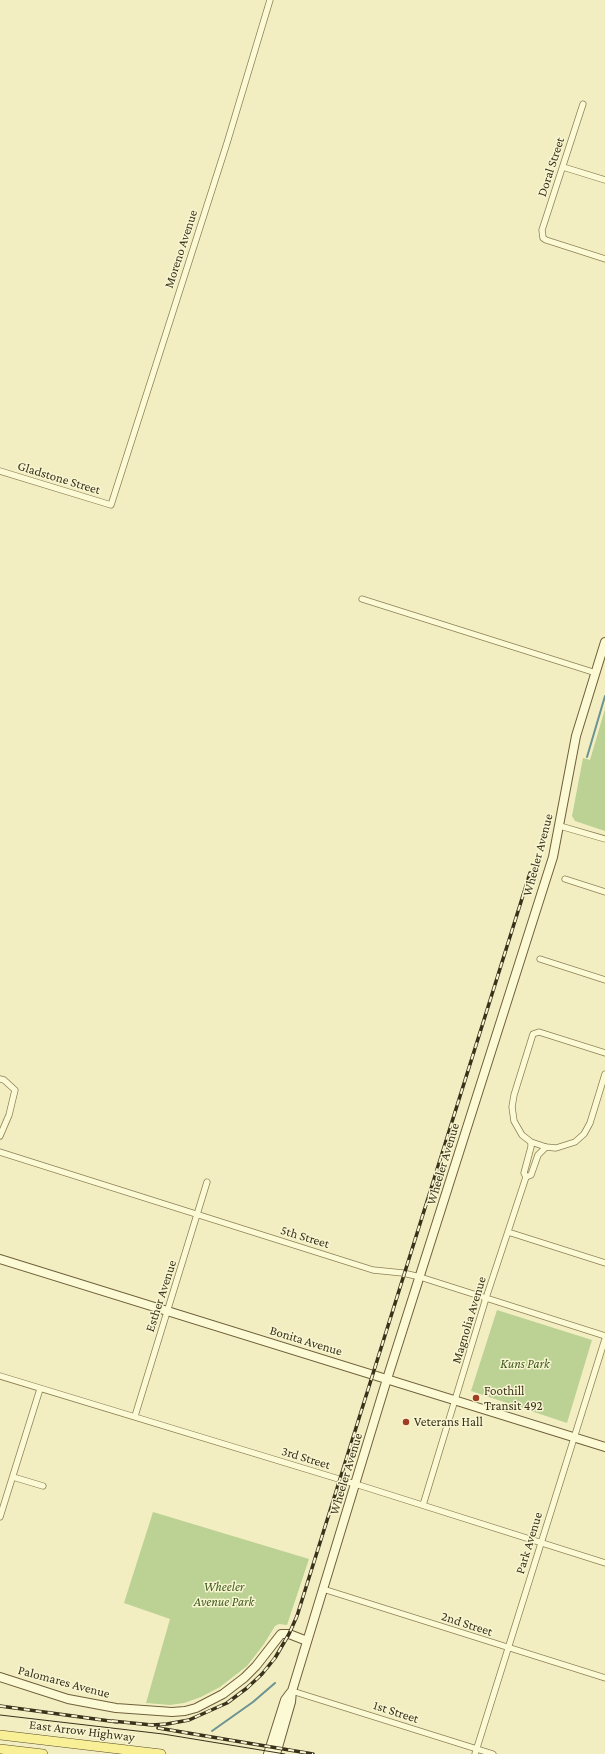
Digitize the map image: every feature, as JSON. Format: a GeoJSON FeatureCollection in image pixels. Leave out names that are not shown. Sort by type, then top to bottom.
{"type":"FeatureCollection","features":[{"type":"Feature","properties":{"kind":"main road","name":"Wheeler Avenue"},"geometry":{"type":"LineString","coordinates":[[276,1754],[291,1702],[292,1690],[387,1379],[550,864],[560,826],[573,750],[580,720],[605,642]]}},
{"type":"Feature","properties":{"kind":"main road","name":"Bonita Avenue"},"geometry":{"type":"LineString","coordinates":[[0,1259],[605,1447]]}},
{"type":"Feature","properties":{"kind":"main road","name":"Palomares Avenue"},"geometry":{"type":"LineString","coordinates":[[0,1677],[68,1699],[116,1708],[165,1712],[186,1711],[196,1708],[223,1694],[244,1678],[256,1666],[281,1634],[288,1634],[307,1641]]}},
{"type":"Feature","properties":{"kind":"main road","name":"Wheeler Avenue"},"geometry":{"type":"LineString","coordinates":[[268,1754],[285,1700],[292,1690]]}},
{"type":"Feature","properties":{"kind":"main road","name":"East Arrow Highway"},"geometry":{"type":"LineString","coordinates":[[0,1735],[161,1754]]}},
{"type":"Feature","properties":{"kind":"main road"},"geometry":{"type":"LineString","coordinates":[[0,1749],[43,1754]]}},
{"type":"Feature","properties":{"kind":"street","name":"Moreno Avenue"},"geometry":{"type":"LineString","coordinates":[[111,505],[227,143],[270,0]]}},
{"type":"Feature","properties":{"kind":"street","name":"Doral Street"},"geometry":{"type":"LineString","coordinates":[[583,104],[542,230],[542,238],[605,259]]}},
{"type":"Feature","properties":{"kind":"street"},"geometry":{"type":"LineString","coordinates":[[562,167],[605,180]]}},
{"type":"Feature","properties":{"kind":"street","name":"Gladstone Street"},"geometry":{"type":"LineString","coordinates":[[0,471],[111,505]]}},
{"type":"Feature","properties":{"kind":"street"},"geometry":{"type":"LineString","coordinates":[[362,599],[596,673]]}},
{"type":"Feature","properties":{"kind":"street"},"geometry":{"type":"LineString","coordinates":[[560,826],[605,839]]}},
{"type":"Feature","properties":{"kind":"street"},"geometry":{"type":"LineString","coordinates":[[565,879],[605,892]]}},
{"type":"Feature","properties":{"kind":"street"},"geometry":{"type":"LineString","coordinates":[[540,959],[605,980]]}},
{"type":"Feature","properties":{"kind":"street"},"geometry":{"type":"LineString","coordinates":[[605,1053],[539,1032],[533,1034],[514,1095],[512,1107],[514,1122],[522,1135],[531,1142],[546,1147],[556,1148],[575,1142],[584,1134],[590,1123],[605,1074]]}},
{"type":"Feature","properties":{"kind":"street"},"geometry":{"type":"LineString","coordinates":[[0,1079],[4,1080],[14,1090],[9,1115],[0,1136]]}},
{"type":"Feature","properties":{"kind":"street"},"geometry":{"type":"LineString","coordinates":[[526,1177],[524,1173],[531,1142]]}},
{"type":"Feature","properties":{"kind":"street","name":"Magnolia Avenue"},"geometry":{"type":"LineString","coordinates":[[423,1505],[486,1298],[526,1177],[531,1175],[538,1155],[546,1147]]}},
{"type":"Feature","properties":{"kind":"street","name":"5th Street"},"geometry":{"type":"LineString","coordinates":[[0,1152],[373,1270],[403,1273],[420,1277],[605,1336]]}},
{"type":"Feature","properties":{"kind":"street","name":"Esther Avenue"},"geometry":{"type":"LineString","coordinates":[[135,1416],[207,1182]]}},
{"type":"Feature","properties":{"kind":"street"},"geometry":{"type":"LineString","coordinates":[[508,1232],[605,1263]]}},
{"type":"Feature","properties":{"kind":"street","name":"Park Avenue"},"geometry":{"type":"LineString","coordinates":[[476,1752],[605,1339]]}},
{"type":"Feature","properties":{"kind":"street","name":"3rd Street"},"geometry":{"type":"LineString","coordinates":[[0,1376],[356,1484],[605,1564]]}},
{"type":"Feature","properties":{"kind":"street"},"geometry":{"type":"LineString","coordinates":[[0,1517],[40,1389]]}},
{"type":"Feature","properties":{"kind":"street"},"geometry":{"type":"LineString","coordinates":[[12,1477],[43,1486]]}},
{"type":"Feature","properties":{"kind":"street","name":"2nd Street"},"geometry":{"type":"LineString","coordinates":[[323,1589],[605,1678]]}},
{"type":"Feature","properties":{"kind":"street","name":"1st Street"},"geometry":{"type":"LineString","coordinates":[[292,1690],[476,1752],[492,1754]]}},
{"type":"Feature","properties":{"kind":"green space"},"geometry":{"type":"Polygon","coordinates":[[[605,709],[605,831],[575,821],[572,816],[583,758],[590,760],[605,709]]]}},
{"type":"Feature","properties":{"kind":"green space","name":"Kuns Park"},"geometry":{"type":"Polygon","coordinates":[[[497,1310],[592,1340],[567,1423],[471,1391],[497,1310]]]}},
{"type":"Feature","properties":{"kind":"green space","name":"Wheeler Avenue Park"},"geometry":{"type":"Polygon","coordinates":[[[153,1512],[309,1559],[287,1625],[279,1624],[275,1626],[264,1644],[247,1666],[220,1687],[201,1697],[184,1703],[170,1705],[146,1703],[170,1619],[124,1603],[153,1512]]]}},
{"type":"Feature","properties":{"kind":"waterway"},"geometry":{"type":"LineString","coordinates":[[587,757],[605,696]]}},
{"type":"Feature","properties":{"kind":"waterway"},"geometry":{"type":"LineString","coordinates":[[212,1731],[253,1702],[275,1683]]}},
{"type":"Feature","properties":{"kind":"tram line"},"geometry":{"type":"LineString","coordinates":[[0,1715],[163,1734],[285,1754]]}},
{"type":"Feature","properties":{"kind":"railway"},"geometry":{"type":"LineString","coordinates":[[112,1721],[152,1725],[167,1724],[189,1720],[227,1703],[247,1688],[262,1674],[275,1658],[289,1634],[297,1616],[530,873]]}},
{"type":"Feature","properties":{"kind":"railway"},"geometry":{"type":"LineString","coordinates":[[0,1706],[117,1722]]}},
{"type":"Feature","properties":{"kind":"railway"},"geometry":{"type":"LineString","coordinates":[[158,1728],[313,1754]]}},
{"type":"Feature","properties":{"kind":"place","name":"Foothill Transit 492"},"geometry":{"type":"Point","coordinates":[476,1398]}},
{"type":"Feature","properties":{"kind":"place","name":"Veterans Hall"},"geometry":{"type":"Point","coordinates":[406,1422]}}]}
